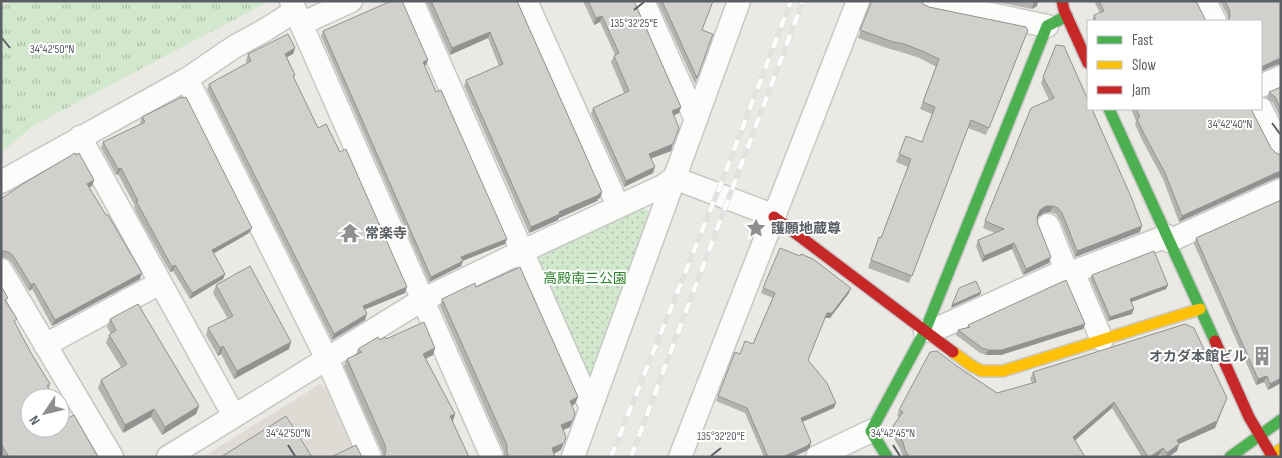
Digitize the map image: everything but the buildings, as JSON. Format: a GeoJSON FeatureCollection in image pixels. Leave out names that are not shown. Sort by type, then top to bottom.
{"type":"FeatureCollection","features":[{"type":"Feature","properties":{"kind":"street"},"geometry":{"type":"LineString","coordinates":[[1,182],[187,79],[234,47],[296,12],[351,1]]}},
{"type":"Feature","properties":{"kind":"street"},"geometry":{"type":"LineString","coordinates":[[412,1],[591,408]]}},
{"type":"Feature","properties":{"kind":"street"},"geometry":{"type":"LineString","coordinates":[[526,1],[618,206]]}},
{"type":"Feature","properties":{"kind":"street"},"geometry":{"type":"LineString","coordinates":[[643,1],[696,120]]}},
{"type":"Feature","properties":{"kind":"street"},"geometry":{"type":"LineString","coordinates":[[573,457],[739,1]]}},
{"type":"Feature","properties":{"kind":"street"},"geometry":{"type":"LineString","coordinates":[[680,457],[858,1]]}},
{"type":"Feature","properties":{"kind":"street"},"geometry":{"type":"LineString","coordinates":[[929,1],[1047,26],[1067,16]]}},
{"type":"Feature","properties":{"kind":"street"},"geometry":{"type":"LineString","coordinates":[[1062,1],[1087,61]]}},
{"type":"Feature","properties":{"kind":"street"},"geometry":{"type":"LineString","coordinates":[[1205,1],[1214,20]]}},
{"type":"Feature","properties":{"kind":"street"},"geometry":{"type":"LineString","coordinates":[[296,12],[492,457]]}},
{"type":"Feature","properties":{"kind":"street"},"geometry":{"type":"LineString","coordinates":[[818,457],[871,431],[925,331],[1047,26]]}},
{"type":"Feature","properties":{"kind":"street"},"geometry":{"type":"LineString","coordinates":[[1262,86],[1281,77]]}},
{"type":"Feature","properties":{"kind":"street"},"geometry":{"type":"LineString","coordinates":[[187,79],[327,358],[370,457]]}},
{"type":"Feature","properties":{"kind":"street"},"geometry":{"type":"LineString","coordinates":[[1109,110],[1249,417],[1273,454]]}},
{"type":"Feature","properties":{"kind":"street"},"geometry":{"type":"LineString","coordinates":[[1261,110],[1281,148]]}},
{"type":"Feature","properties":{"kind":"street"},"geometry":{"type":"LineString","coordinates":[[80,137],[234,416]]}},
{"type":"Feature","properties":{"kind":"street"},"geometry":{"type":"LineString","coordinates":[[168,457],[422,300],[663,186],[674,178]]}},
{"type":"Feature","properties":{"kind":"street"},"geometry":{"type":"LineString","coordinates":[[674,178],[774,217],[982,372],[1003,371],[1200,310]]}},
{"type":"Feature","properties":{"kind":"street"},"geometry":{"type":"LineString","coordinates":[[925,331],[943,326],[1070,271],[1168,238],[1281,190]]}},
{"type":"Feature","properties":{"kind":"street"},"geometry":{"type":"LineString","coordinates":[[1048,225],[1102,340]]}},
{"type":"Feature","properties":{"kind":"street"},"geometry":{"type":"LineString","coordinates":[[1,270],[112,457]]}},
{"type":"Feature","properties":{"kind":"street"},"geometry":{"type":"LineString","coordinates":[[46,345],[160,283]]}},
{"type":"Feature","properties":{"kind":"street"},"geometry":{"type":"LineString","coordinates":[[1230,457],[1281,420]]}},
{"type":"Feature","properties":{"kind":"street"},"geometry":{"type":"LineString","coordinates":[[871,431],[887,457]]}},
{"type":"Feature","properties":{"kind":"shaded area"},"geometry":{"type":"Polygon","coordinates":[[[320,384],[328,388],[358,457],[203,457],[320,384]]]}},
{"type":"Feature","properties":{"kind":"green space"},"geometry":{"type":"Polygon","coordinates":[[[15,1],[269,1],[33,126],[1,153],[1,6],[15,1]]]}},
{"type":"Feature","properties":{"kind":"green space","name":"高殿南三公園"},"geometry":{"type":"Polygon","coordinates":[[[641,207],[651,213],[591,375],[586,375],[535,266],[538,257],[641,207]]]}},
{"type":"Feature","properties":{"kind":"railway"},"geometry":{"type":"LineString","coordinates":[[611,457],[722,181],[791,1]]}},
{"type":"Feature","properties":{"kind":"railway"},"geometry":{"type":"LineString","coordinates":[[631,457],[803,1]]}},
{"type":"Feature","properties":{"kind":"traffic: fast"},"geometry":{"type":"LineString","coordinates":[[887,457],[871,431],[925,331],[1047,26],[1067,16]]}},
{"type":"Feature","properties":{"kind":"traffic: fast"},"geometry":{"type":"LineString","coordinates":[[1109,110],[1215,341]]}},
{"type":"Feature","properties":{"kind":"traffic: fast"},"geometry":{"type":"LineString","coordinates":[[1230,457],[1281,420]]}},
{"type":"Feature","properties":{"kind":"traffic: slow"},"geometry":{"type":"LineString","coordinates":[[953,352],[982,371],[1003,371],[1200,309]]}},
{"type":"Feature","properties":{"kind":"traffic: slow"},"geometry":{"type":"LineString","coordinates":[[1269,457],[1281,449]]}},
{"type":"Feature","properties":{"kind":"traffic: jam"},"geometry":{"type":"LineString","coordinates":[[1062,1],[1064,10],[1087,61]]}},
{"type":"Feature","properties":{"kind":"traffic: jam"},"geometry":{"type":"LineString","coordinates":[[774,217],[953,352]]}},
{"type":"Feature","properties":{"kind":"traffic: jam"},"geometry":{"type":"LineString","coordinates":[[1215,341],[1249,417],[1272,456]]}},
{"type":"Feature","properties":{"kind":"place","name":"護願地蔵尊"},"geometry":{"type":"Point","coordinates":[756,228]}},
{"type":"Feature","properties":{"kind":"place","name":"常楽寺"},"geometry":{"type":"Point","coordinates":[350,233]}},
{"type":"Feature","properties":{"kind":"place","name":"オカダ本館ビル"},"geometry":{"type":"Point","coordinates":[1262,356]}}]}
